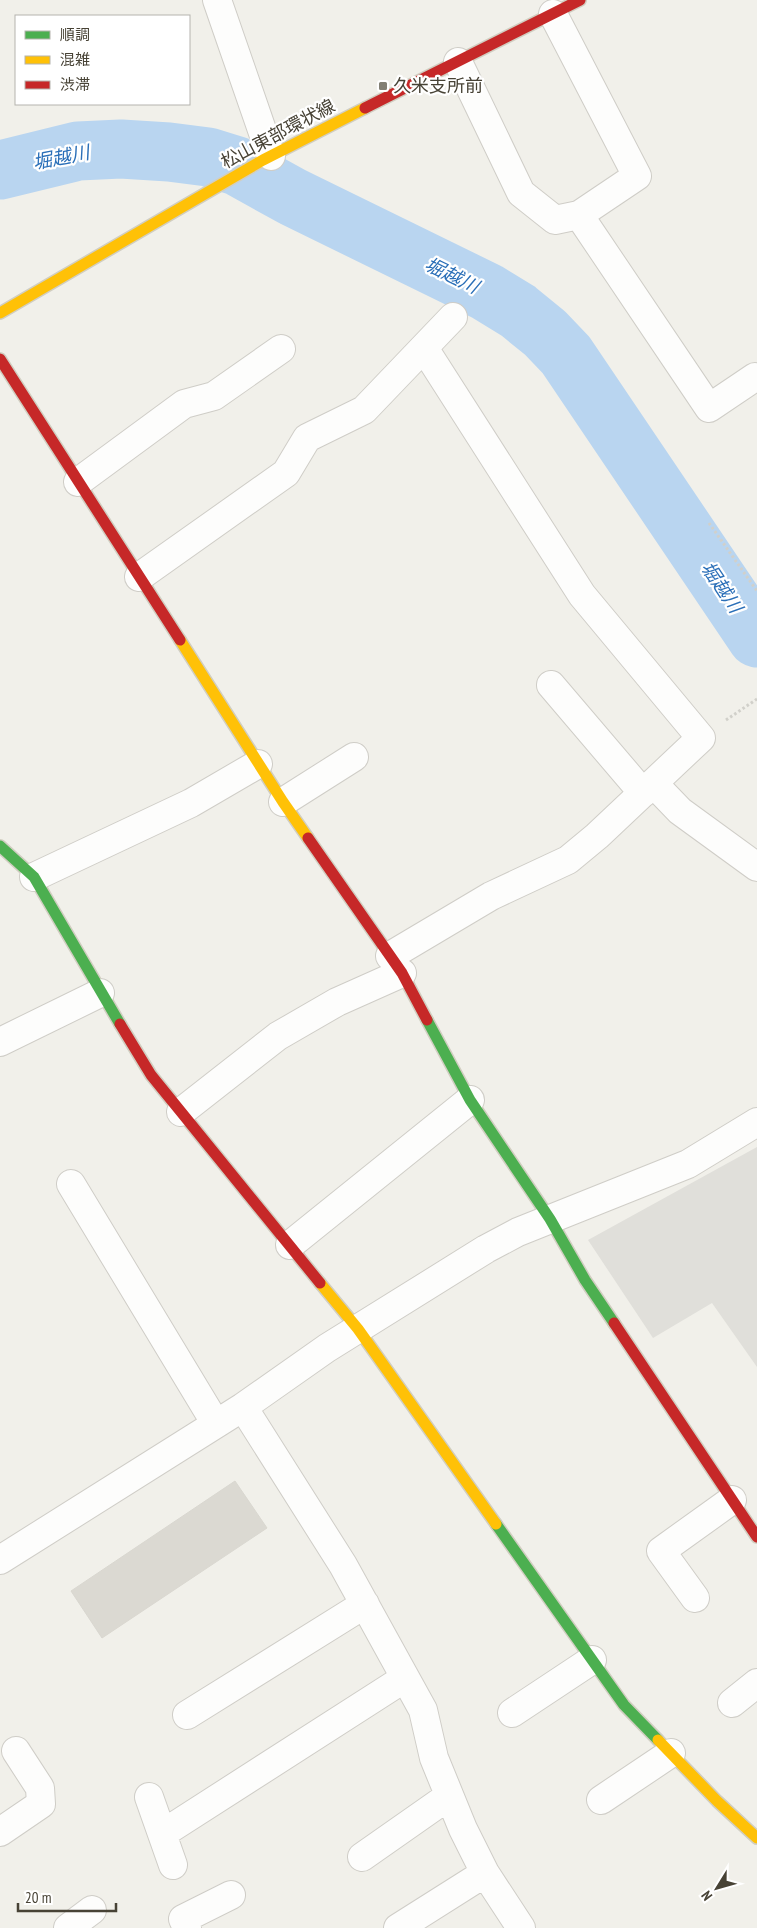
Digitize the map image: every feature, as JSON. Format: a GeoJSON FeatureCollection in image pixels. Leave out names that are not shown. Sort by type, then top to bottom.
{"type":"FeatureCollection","features":[{"type":"Feature","properties":{"kind":"street"},"geometry":{"type":"LineString","coordinates":[[217,0],[267,158]]}},
{"type":"Feature","properties":{"kind":"street"},"geometry":{"type":"LineString","coordinates":[[458,62],[521,193],[555,220],[579,215],[638,176],[564,6]]}},
{"type":"Feature","properties":{"kind":"street","name":"松山東部環状線"},"geometry":{"type":"LineString","coordinates":[[0,313],[267,158],[458,62],[564,6]]}},
{"type":"Feature","properties":{"kind":"street"},"geometry":{"type":"LineString","coordinates":[[579,215],[709,408],[754,377]]}},
{"type":"Feature","properties":{"kind":"street"},"geometry":{"type":"LineString","coordinates":[[140,577],[286,473],[307,438],[364,410],[453,318]]}},
{"type":"Feature","properties":{"kind":"street"},"geometry":{"type":"LineString","coordinates":[[181,1112],[278,1036],[396,964],[491,896],[568,860],[597,836],[701,738],[582,595],[424,348]]}},
{"type":"Feature","properties":{"kind":"street"},"geometry":{"type":"LineString","coordinates":[[78,482],[184,404],[214,396],[281,349]]}},
{"type":"Feature","properties":{"kind":"street"},"geometry":{"type":"LineString","coordinates":[[0,359],[258,764],[396,964],[470,1100],[550,1219],[585,1280],[757,1537]]}},
{"type":"Feature","properties":{"kind":"street"},"geometry":{"type":"LineString","coordinates":[[551,685],[648,788],[757,867]]}},
{"type":"Feature","properties":{"kind":"street"},"geometry":{"type":"LineString","coordinates":[[283,802],[354,757]]}},
{"type":"Feature","properties":{"kind":"street"},"geometry":{"type":"LineString","coordinates":[[34,877],[191,804],[258,764]]}},
{"type":"Feature","properties":{"kind":"street"},"geometry":{"type":"LineString","coordinates":[[0,846],[34,877],[100,993],[150,1075],[358,1329],[624,1705],[717,1801],[757,1838]]}},
{"type":"Feature","properties":{"kind":"street"},"geometry":{"type":"LineString","coordinates":[[0,1042],[100,993]]}},
{"type":"Feature","properties":{"kind":"street"},"geometry":{"type":"LineString","coordinates":[[290,1245],[470,1100]]}},
{"type":"Feature","properties":{"kind":"street"},"geometry":{"type":"LineString","coordinates":[[0,1560],[216,1424],[326,1348],[486,1249],[518,1232],[688,1164],[757,1122]]}},
{"type":"Feature","properties":{"kind":"street"},"geometry":{"type":"LineString","coordinates":[[71,1184],[216,1424]]}},
{"type":"Feature","properties":{"kind":"street"},"geometry":{"type":"LineString","coordinates":[[243,1406],[343,1565],[423,1710],[434,1758],[462,1829],[484,1873],[521,1928]]}},
{"type":"Feature","properties":{"kind":"street"},"geometry":{"type":"LineString","coordinates":[[695,1598],[661,1551],[732,1500]]}},
{"type":"Feature","properties":{"kind":"street"},"geometry":{"type":"LineString","coordinates":[[187,1715],[365,1604]]}},
{"type":"Feature","properties":{"kind":"street"},"geometry":{"type":"LineString","coordinates":[[512,1713],[592,1660]]}},
{"type":"Feature","properties":{"kind":"street"},"geometry":{"type":"LineString","coordinates":[[162,1834],[405,1678]]}},
{"type":"Feature","properties":{"kind":"street"},"geometry":{"type":"LineString","coordinates":[[732,1703],[757,1683]]}},
{"type":"Feature","properties":{"kind":"street"},"geometry":{"type":"LineString","coordinates":[[0,1832],[41,1804],[40,1788],[16,1751]]}},
{"type":"Feature","properties":{"kind":"street"},"geometry":{"type":"LineString","coordinates":[[601,1800],[671,1753]]}},
{"type":"Feature","properties":{"kind":"street"},"geometry":{"type":"LineString","coordinates":[[362,1858],[450,1796]]}},
{"type":"Feature","properties":{"kind":"street"},"geometry":{"type":"LineString","coordinates":[[149,1797],[173,1865]]}},
{"type":"Feature","properties":{"kind":"street"},"geometry":{"type":"LineString","coordinates":[[398,1928],[484,1873]]}},
{"type":"Feature","properties":{"kind":"street"},"geometry":{"type":"LineString","coordinates":[[186,1928],[184,1919],[231,1895]]}},
{"type":"Feature","properties":{"kind":"street"},"geometry":{"type":"LineString","coordinates":[[68,1928],[92,1910]]}},
{"type":"Feature","properties":{"kind":"path"},"geometry":{"type":"LineString","coordinates":[[709,523],[757,591]]}},
{"type":"Feature","properties":{"kind":"path"},"geometry":{"type":"LineString","coordinates":[[701,738],[757,699]]}},
{"type":"Feature","properties":{"kind":"shaded area"},"geometry":{"type":"Polygon","coordinates":[[[757,1147],[757,1367],[712,1303],[653,1338],[588,1240],[757,1147]]]}},
{"type":"Feature","properties":{"kind":"building"},"geometry":{"type":"Polygon","coordinates":[[[235,1481],[267,1528],[102,1638],[71,1591],[235,1481]]]}},
{"type":"Feature","properties":{"kind":"waterway","name":"堀越川"},"geometry":{"type":"LineString","coordinates":[[0,170],[78,151],[121,149],[208,157],[237,166],[293,197],[487,292],[518,311],[545,333],[566,355],[757,638]]}},
{"type":"Feature","properties":{"kind":"traffic: fast"},"geometry":{"type":"LineString","coordinates":[[0,846],[34,877],[120,1024]]}},
{"type":"Feature","properties":{"kind":"traffic: fast"},"geometry":{"type":"LineString","coordinates":[[427,1020],[470,1100],[550,1219],[585,1280],[614,1323]]}},
{"type":"Feature","properties":{"kind":"traffic: fast"},"geometry":{"type":"LineString","coordinates":[[496,1524],[624,1705],[658,1740]]}},
{"type":"Feature","properties":{"kind":"traffic: slow"},"geometry":{"type":"LineString","coordinates":[[0,313],[263,160],[365,108]]}},
{"type":"Feature","properties":{"kind":"traffic: slow"},"geometry":{"type":"LineString","coordinates":[[180,640],[308,838]]}},
{"type":"Feature","properties":{"kind":"traffic: slow"},"geometry":{"type":"LineString","coordinates":[[320,1283],[358,1329],[496,1524]]}},
{"type":"Feature","properties":{"kind":"traffic: slow"},"geometry":{"type":"LineString","coordinates":[[658,1740],[717,1801],[757,1838]]}},
{"type":"Feature","properties":{"kind":"traffic: jam"},"geometry":{"type":"LineString","coordinates":[[365,108],[580,0]]}},
{"type":"Feature","properties":{"kind":"traffic: jam"},"geometry":{"type":"LineString","coordinates":[[0,359],[180,640]]}},
{"type":"Feature","properties":{"kind":"traffic: jam"},"geometry":{"type":"LineString","coordinates":[[308,838],[402,973],[427,1020]]}},
{"type":"Feature","properties":{"kind":"traffic: jam"},"geometry":{"type":"LineString","coordinates":[[120,1024],[151,1075],[320,1283]]}},
{"type":"Feature","properties":{"kind":"traffic: jam"},"geometry":{"type":"LineString","coordinates":[[614,1323],[757,1537]]}},
{"type":"Feature","properties":{"kind":"place","name":"久米支所前"},"geometry":{"type":"Point","coordinates":[383,86]}}]}
